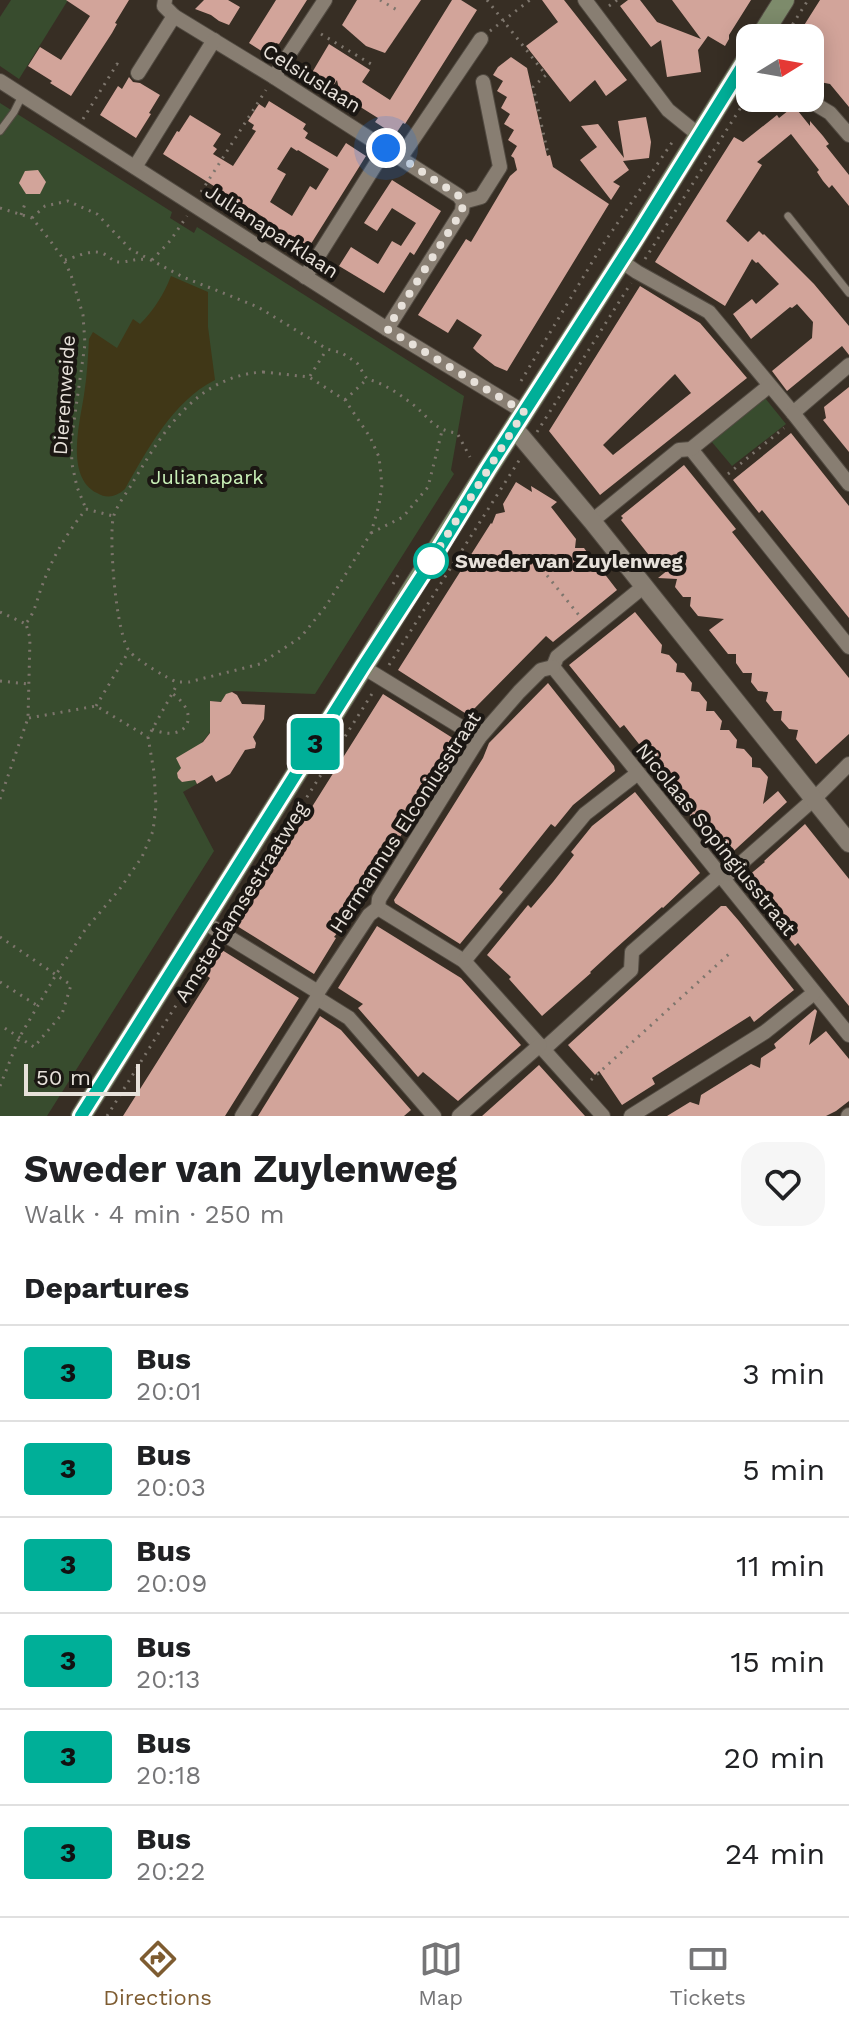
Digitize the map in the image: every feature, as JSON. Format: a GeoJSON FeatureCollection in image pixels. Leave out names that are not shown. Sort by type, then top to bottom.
{"type":"FeatureCollection","features":[{"type":"Feature","properties":{"kind":"main road"},"geometry":{"type":"LineString","coordinates":[[769,24],[784,0]]}},
{"type":"Feature","properties":{"kind":"main road","name":"Amsterdamsestraatweg"},"geometry":{"type":"LineString","coordinates":[[81,1116],[213,927],[363,667],[736,80]]}},
{"type":"Feature","properties":{"kind":"street"},"geometry":{"type":"LineString","coordinates":[[138,73],[174,16],[164,6],[165,0]]}},
{"type":"Feature","properties":{"kind":"street"},"geometry":{"type":"LineString","coordinates":[[274,77],[325,0]]}},
{"type":"Feature","properties":{"kind":"street"},"geometry":{"type":"LineString","coordinates":[[585,0],[668,110],[700,136]]}},
{"type":"Feature","properties":{"kind":"street","name":"Celsiuslaan"},"geometry":{"type":"LineString","coordinates":[[174,16],[401,157],[459,196],[463,202]]}},
{"type":"Feature","properties":{"kind":"street"},"geometry":{"type":"LineString","coordinates":[[401,157],[481,39]]}},
{"type":"Feature","properties":{"kind":"street"},"geometry":{"type":"LineString","coordinates":[[135,167],[214,40]]}},
{"type":"Feature","properties":{"kind":"street","name":"Julianaparklaan"},"geometry":{"type":"LineString","coordinates":[[0,81],[387,329],[519,420]]}},
{"type":"Feature","properties":{"kind":"street"},"geometry":{"type":"LineString","coordinates":[[387,329],[462,211],[463,202],[481,197],[500,167],[483,82]]}},
{"type":"Feature","properties":{"kind":"street"},"geometry":{"type":"LineString","coordinates":[[824,109],[849,135]]}},
{"type":"Feature","properties":{"kind":"street"},"geometry":{"type":"LineString","coordinates":[[305,277],[386,148]]}},
{"type":"Feature","properties":{"kind":"street"},"geometry":{"type":"LineString","coordinates":[[621,261],[709,312],[849,484]]}},
{"type":"Feature","properties":{"kind":"street"},"geometry":{"type":"LineString","coordinates":[[795,416],[849,365]]}},
{"type":"Feature","properties":{"kind":"street"},"geometry":{"type":"LineString","coordinates":[[592,521],[679,450],[691,449],[769,386]]}},
{"type":"Feature","properties":{"kind":"street"},"geometry":{"type":"LineString","coordinates":[[519,420],[529,445],[849,843]]}},
{"type":"Feature","properties":{"kind":"street"},"geometry":{"type":"LineString","coordinates":[[691,449],[849,647]]}},
{"type":"Feature","properties":{"kind":"street","name":"Hermannus Elconiusstraat"},"geometry":{"type":"LineString","coordinates":[[242,1116],[369,915],[378,908],[379,899],[479,738],[541,670],[553,667],[557,657],[643,587]]}},
{"type":"Feature","properties":{"kind":"street"},"geometry":{"type":"LineString","coordinates":[[363,667],[479,738]]}},
{"type":"Feature","properties":{"kind":"street","name":"Nicolaas Sopingiusstraat"},"geometry":{"type":"LineString","coordinates":[[553,667],[849,1035]]}},
{"type":"Feature","properties":{"kind":"street"},"geometry":{"type":"LineString","coordinates":[[459,1116],[631,970],[632,952],[721,874],[730,873],[849,764]]}},
{"type":"Feature","properties":{"kind":"street"},"geometry":{"type":"LineString","coordinates":[[464,961],[585,814],[638,773]]}},
{"type":"Feature","properties":{"kind":"street"},"geometry":{"type":"LineString","coordinates":[[378,908],[464,961],[603,1116]]}},
{"type":"Feature","properties":{"kind":"street"},"geometry":{"type":"LineString","coordinates":[[213,927],[349,1018],[434,1116]]}},
{"type":"Feature","properties":{"kind":"street"},"geometry":{"type":"LineString","coordinates":[[631,1116],[765,1032],[814,993]]}},
{"type":"Feature","properties":{"kind":"lane"},"geometry":{"type":"LineString","coordinates":[[0,131],[22,96]]}},
{"type":"Feature","properties":{"kind":"lane"},"geometry":{"type":"LineString","coordinates":[[788,216],[849,293]]}},
{"type":"Feature","properties":{"kind":"path"},"geometry":{"type":"LineString","coordinates":[[380,0],[397,10]]}},
{"type":"Feature","properties":{"kind":"path"},"geometry":{"type":"LineString","coordinates":[[487,0],[546,75],[533,87],[548,154]]}},
{"type":"Feature","properties":{"kind":"path"},"geometry":{"type":"LineString","coordinates":[[481,39],[530,0]]}},
{"type":"Feature","properties":{"kind":"path"},"geometry":{"type":"LineString","coordinates":[[793,24],[808,0]]}},
{"type":"Feature","properties":{"kind":"path"},"geometry":{"type":"LineString","coordinates":[[314,16],[324,22],[317,32],[371,64]]}},
{"type":"Feature","properties":{"kind":"path"},"geometry":{"type":"LineString","coordinates":[[76,130],[117,64],[136,77],[138,73]]}},
{"type":"Feature","properties":{"kind":"path"},"geometry":{"type":"LineString","coordinates":[[152,260],[182,225],[274,77]]}},
{"type":"Feature","properties":{"kind":"path"},"geometry":{"type":"LineString","coordinates":[[21,215],[26,201]]}},
{"type":"Feature","properties":{"kind":"path"},"geometry":{"type":"LineString","coordinates":[[0,208],[32,218],[45,206],[68,201],[97,214],[130,249],[183,277],[258,307],[327,349],[342,353],[357,363],[367,379],[380,382],[413,404],[442,431],[457,433],[470,457]]}},
{"type":"Feature","properties":{"kind":"path","name":"Dierenweide"},"geometry":{"type":"LineString","coordinates":[[32,218],[64,260],[83,315],[85,344],[71,442],[77,487],[86,509]]}},
{"type":"Feature","properties":{"kind":"path"},"geometry":{"type":"LineString","coordinates":[[64,260],[102,252],[115,261],[136,258],[152,260]]}},
{"type":"Feature","properties":{"kind":"path"},"geometry":{"type":"LineString","coordinates":[[309,377],[327,349]]}},
{"type":"Feature","properties":{"kind":"path"},"geometry":{"type":"LineString","coordinates":[[246,373],[309,377],[345,400],[370,437],[379,457],[382,485],[371,533],[326,606],[301,637],[260,664],[189,682],[178,682],[129,651],[113,576],[113,516],[166,430],[192,401],[213,386],[246,373]]}},
{"type":"Feature","properties":{"kind":"path"},"geometry":{"type":"LineString","coordinates":[[345,400],[367,379]]}},
{"type":"Feature","properties":{"kind":"path"},"geometry":{"type":"LineString","coordinates":[[718,482],[795,416]]}},
{"type":"Feature","properties":{"kind":"path"},"geometry":{"type":"LineString","coordinates":[[371,533],[403,517],[428,487],[442,431]]}},
{"type":"Feature","properties":{"kind":"path","name":"Amsterdamsestraatweg"},"geometry":{"type":"LineString","coordinates":[[107,1116],[213,927],[381,679],[529,445]]}},
{"type":"Feature","properties":{"kind":"path"},"geometry":{"type":"LineString","coordinates":[[26,624],[32,616],[59,546],[86,509],[113,516]]}},
{"type":"Feature","properties":{"kind":"path"},"geometry":{"type":"LineString","coordinates":[[537,563],[591,629]]}},
{"type":"Feature","properties":{"kind":"path"},"geometry":{"type":"LineString","coordinates":[[0,612],[26,624],[30,638],[28,718],[0,799]]}},
{"type":"Feature","properties":{"kind":"path"},"geometry":{"type":"LineString","coordinates":[[96,706],[129,651]]}},
{"type":"Feature","properties":{"kind":"path"},"geometry":{"type":"LineString","coordinates":[[0,681],[29,684]]}},
{"type":"Feature","properties":{"kind":"path"},"geometry":{"type":"LineString","coordinates":[[0,1086],[19,1038],[57,973],[85,930],[142,857],[153,831],[156,806],[148,737],[178,682]]}},
{"type":"Feature","properties":{"kind":"path"},"geometry":{"type":"LineString","coordinates":[[152,729],[177,733],[186,724],[189,717],[187,708],[172,693]]}},
{"type":"Feature","properties":{"kind":"path"},"geometry":{"type":"LineString","coordinates":[[28,718],[96,706],[148,737]]}},
{"type":"Feature","properties":{"kind":"path"},"geometry":{"type":"LineString","coordinates":[[0,937],[71,985],[62,1014],[34,1047],[0,1025]]}},
{"type":"Feature","properties":{"kind":"path"},"geometry":{"type":"LineString","coordinates":[[580,1090],[730,953]]}},
{"type":"Feature","properties":{"kind":"path"},"geometry":{"type":"LineString","coordinates":[[0,982],[38,1006]]}},
{"type":"Feature","properties":{"kind":"green space"},"geometry":{"type":"Polygon","coordinates":[[[11,0],[68,0],[19,79],[0,66],[0,17],[11,0]]]}},
{"type":"Feature","properties":{"kind":"green space","name":"Julianapark"},"geometry":{"type":"Polygon","coordinates":[[[0,103],[172,212],[170,218],[194,233],[197,227],[464,396],[451,470],[454,474],[315,694],[233,691],[226,695],[223,702],[210,701],[211,731],[178,773],[178,778],[182,782],[190,772],[197,784],[183,792],[214,851],[47,1116],[0,1116],[0,103]]]}},
{"type":"Feature","properties":{"kind":"green space"},"geometry":{"type":"Polygon","coordinates":[[[765,398],[786,424],[732,466],[711,441],[765,398]]]}},
{"type":"Feature","properties":{"kind":"sand"},"geometry":{"type":"Polygon","coordinates":[[[171,276],[208,292],[208,327],[215,380],[186,400],[174,413],[125,489],[115,495],[104,496],[87,485],[78,462],[78,434],[89,339],[93,332],[117,348],[133,319],[140,324],[154,307],[171,276]]]}},
{"type":"Feature","properties":{"kind":"building"},"geometry":{"type":"Polygon","coordinates":[[[66,0],[129,0],[112,33],[71,96],[28,66],[40,47],[61,60],[90,16],[66,0]]]}},
{"type":"Feature","properties":{"kind":"building"},"geometry":{"type":"Polygon","coordinates":[[[204,0],[228,0],[240,7],[229,25],[195,9],[204,0]]]}},
{"type":"Feature","properties":{"kind":"building"},"geometry":{"type":"Polygon","coordinates":[[[276,0],[307,0],[279,44],[276,43],[268,55],[249,43],[276,0]]]}},
{"type":"Feature","properties":{"kind":"building"},"geometry":{"type":"Polygon","coordinates":[[[357,0],[421,0],[385,53],[366,46],[342,25],[357,0]]]}},
{"type":"Feature","properties":{"kind":"building"},"geometry":{"type":"Polygon","coordinates":[[[452,0],[461,0],[477,10],[395,135],[375,122],[378,118],[341,99],[337,80],[329,92],[310,76],[329,44],[370,70],[362,82],[390,100],[452,0]]]}},
{"type":"Feature","properties":{"kind":"building"},"geometry":{"type":"Polygon","coordinates":[[[542,0],[564,0],[627,80],[606,96],[595,80],[570,102],[526,46],[558,22],[542,0]]]}},
{"type":"Feature","properties":{"kind":"building"},"geometry":{"type":"Polygon","coordinates":[[[628,0],[640,0],[657,22],[701,39],[672,0],[751,0],[725,46],[708,36],[698,50],[701,72],[667,77],[661,40],[651,47],[620,6],[628,0]]]}},
{"type":"Feature","properties":{"kind":"building"},"geometry":{"type":"Polygon","coordinates":[[[820,0],[849,0],[849,107],[830,84],[824,83],[824,24],[805,24],[820,0]]]}},
{"type":"Feature","properties":{"kind":"building"},"geometry":{"type":"Polygon","coordinates":[[[511,57],[527,68],[547,156],[550,155],[553,167],[609,204],[507,371],[495,366],[473,348],[482,335],[457,319],[448,333],[418,315],[466,239],[471,242],[510,176],[517,170],[511,156],[517,146],[508,140],[514,130],[504,124],[510,114],[501,108],[507,97],[497,91],[503,81],[493,75],[511,57]]]}},
{"type":"Feature","properties":{"kind":"building"},"geometry":{"type":"Polygon","coordinates":[[[129,77],[160,95],[136,138],[100,115],[118,86],[122,89],[129,77]]]}},
{"type":"Feature","properties":{"kind":"building"},"geometry":{"type":"Polygon","coordinates":[[[269,101],[306,124],[303,129],[308,133],[305,138],[337,157],[346,143],[366,156],[309,247],[293,236],[288,245],[258,226],[263,217],[163,154],[190,115],[221,134],[213,146],[217,149],[213,154],[233,166],[256,131],[248,121],[259,104],[265,108],[269,101]],[[291,147],[277,169],[286,174],[270,202],[292,216],[310,186],[316,190],[329,169],[291,147]]]}},
{"type":"Feature","properties":{"kind":"building"},"geometry":{"type":"Polygon","coordinates":[[[786,112],[799,112],[810,126],[810,121],[849,175],[849,206],[832,185],[829,188],[823,181],[817,172],[819,170],[791,134],[757,162],[762,165],[726,221],[748,242],[759,231],[764,234],[814,284],[849,326],[849,355],[842,346],[787,391],[772,371],[812,338],[813,322],[797,304],[751,339],[733,314],[752,299],[756,304],[779,284],[758,262],[752,259],[725,306],[655,262],[734,137],[743,142],[777,115],[779,118],[786,112]]]}},
{"type":"Feature","properties":{"kind":"building"},"geometry":{"type":"Polygon","coordinates":[[[646,117],[651,142],[649,158],[623,161],[629,170],[613,182],[620,186],[611,200],[580,160],[597,147],[581,126],[598,124],[624,158],[618,121],[646,117]]]}},
{"type":"Feature","properties":{"kind":"building"},"geometry":{"type":"Polygon","coordinates":[[[38,170],[46,182],[40,194],[26,194],[19,183],[25,171],[38,170]]]}},
{"type":"Feature","properties":{"kind":"building"},"geometry":{"type":"Polygon","coordinates":[[[392,180],[441,211],[414,255],[410,252],[384,293],[339,266],[351,247],[378,264],[392,241],[401,246],[416,223],[392,208],[377,231],[364,223],[392,180]]]}},
{"type":"Feature","properties":{"kind":"building"},"geometry":{"type":"Polygon","coordinates":[[[640,286],[700,323],[747,378],[600,495],[549,431],[640,286]],[[675,374],[603,445],[613,455],[691,393],[675,374]]]}},
{"type":"Feature","properties":{"kind":"building"},"geometry":{"type":"Polygon","coordinates":[[[849,387],[849,452],[823,420],[826,418],[824,407],[849,387]]]}},
{"type":"Feature","properties":{"kind":"building"},"geometry":{"type":"Polygon","coordinates":[[[791,433],[849,506],[849,618],[762,510],[759,513],[733,480],[791,433]]]}},
{"type":"Feature","properties":{"kind":"building"},"geometry":{"type":"Polygon","coordinates":[[[684,465],[736,529],[732,532],[849,678],[849,734],[816,764],[796,739],[798,730],[789,729],[781,720],[782,711],[774,711],[766,701],[768,692],[758,691],[751,682],[752,673],[743,673],[736,663],[736,654],[728,654],[709,630],[724,619],[698,616],[690,606],[691,597],[683,597],[675,587],[677,579],[658,578],[679,561],[652,559],[621,520],[621,516],[684,465]]]}},
{"type":"Feature","properties":{"kind":"building"},"geometry":{"type":"Polygon","coordinates":[[[516,482],[532,492],[531,486],[557,502],[551,507],[576,539],[575,548],[584,548],[592,559],[591,567],[600,568],[617,590],[553,642],[546,636],[468,715],[398,670],[496,514],[505,512],[503,504],[516,482]]]}},
{"type":"Feature","properties":{"kind":"building"},"geometry":{"type":"Polygon","coordinates":[[[635,612],[662,645],[661,653],[669,655],[677,664],[676,672],[684,673],[692,683],[691,691],[699,692],[707,702],[706,711],[714,711],[722,721],[720,730],[729,730],[737,740],[736,748],[744,749],[752,758],[752,767],[760,768],[768,777],[763,804],[778,791],[787,802],[725,859],[676,798],[679,795],[624,725],[620,728],[569,665],[635,612]]]}},
{"type":"Feature","properties":{"kind":"building"},"geometry":{"type":"Polygon","coordinates":[[[548,683],[615,771],[573,805],[555,827],[551,824],[499,889],[503,892],[460,944],[394,900],[483,758],[489,743],[548,683]]]}},
{"type":"Feature","properties":{"kind":"building"},"geometry":{"type":"Polygon","coordinates":[[[232,692],[242,704],[265,705],[264,719],[253,737],[255,748],[245,750],[230,774],[216,782],[212,775],[197,784],[195,780],[182,782],[178,778],[181,768],[176,758],[203,742],[210,733],[210,701],[221,702],[226,694],[232,692]]]}},
{"type":"Feature","properties":{"kind":"building"},"geometry":{"type":"Polygon","coordinates":[[[383,694],[459,742],[359,903],[352,906],[336,931],[336,938],[314,974],[237,926],[383,694]]]}},
{"type":"Feature","properties":{"kind":"building"},"geometry":{"type":"Polygon","coordinates":[[[635,792],[700,873],[542,1016],[509,979],[511,977],[487,955],[528,905],[531,908],[553,882],[592,826],[635,792]]]}},
{"type":"Feature","properties":{"kind":"building"},"geometry":{"type":"Polygon","coordinates":[[[805,824],[849,879],[849,1006],[742,881],[805,824]]]}},
{"type":"Feature","properties":{"kind":"building"},"geometry":{"type":"Polygon","coordinates":[[[721,906],[726,906],[794,990],[754,1022],[750,1016],[652,1078],[655,1084],[622,1105],[599,1071],[595,1075],[568,1045],[721,906]]]}},
{"type":"Feature","properties":{"kind":"building"},"geometry":{"type":"Polygon","coordinates":[[[377,926],[461,978],[521,1045],[458,1101],[423,1072],[418,1077],[358,1008],[363,1004],[338,988],[377,926]]]}},
{"type":"Feature","properties":{"kind":"building"},"geometry":{"type":"Polygon","coordinates":[[[222,950],[299,998],[225,1116],[123,1116],[210,978],[206,975],[222,950]]]}},
{"type":"Feature","properties":{"kind":"building"},"geometry":{"type":"Polygon","coordinates":[[[815,1009],[809,1045],[826,1031],[849,1059],[849,1101],[836,1111],[826,1116],[667,1116],[690,1102],[699,1105],[701,1095],[751,1064],[760,1068],[761,1058],[776,1048],[774,1044],[815,1009]]]}},
{"type":"Feature","properties":{"kind":"building"},"geometry":{"type":"Polygon","coordinates":[[[320,1016],[341,1030],[411,1110],[404,1116],[258,1116],[320,1016]]]}},
{"type":"Feature","properties":{"kind":"building"},"geometry":{"type":"Polygon","coordinates":[[[539,1065],[585,1116],[482,1116],[510,1091],[539,1065]]]}},
{"type":"Feature","properties":{"kind":"bus line","name":"3"},"geometry":{"type":"LineString","coordinates":[[81,1116],[736,77]]}},
{"type":"Feature","properties":{"kind":"place","name":"Sweder van Zuylenweg"},"geometry":{"type":"Point","coordinates":[431,561]}},
{"type":"Feature","properties":{"kind":"route"},"geometry":{"type":"LineString","coordinates":[[386,148],[459,196],[463,202],[462,211],[387,329],[524,412],[431,561]]}}]}
